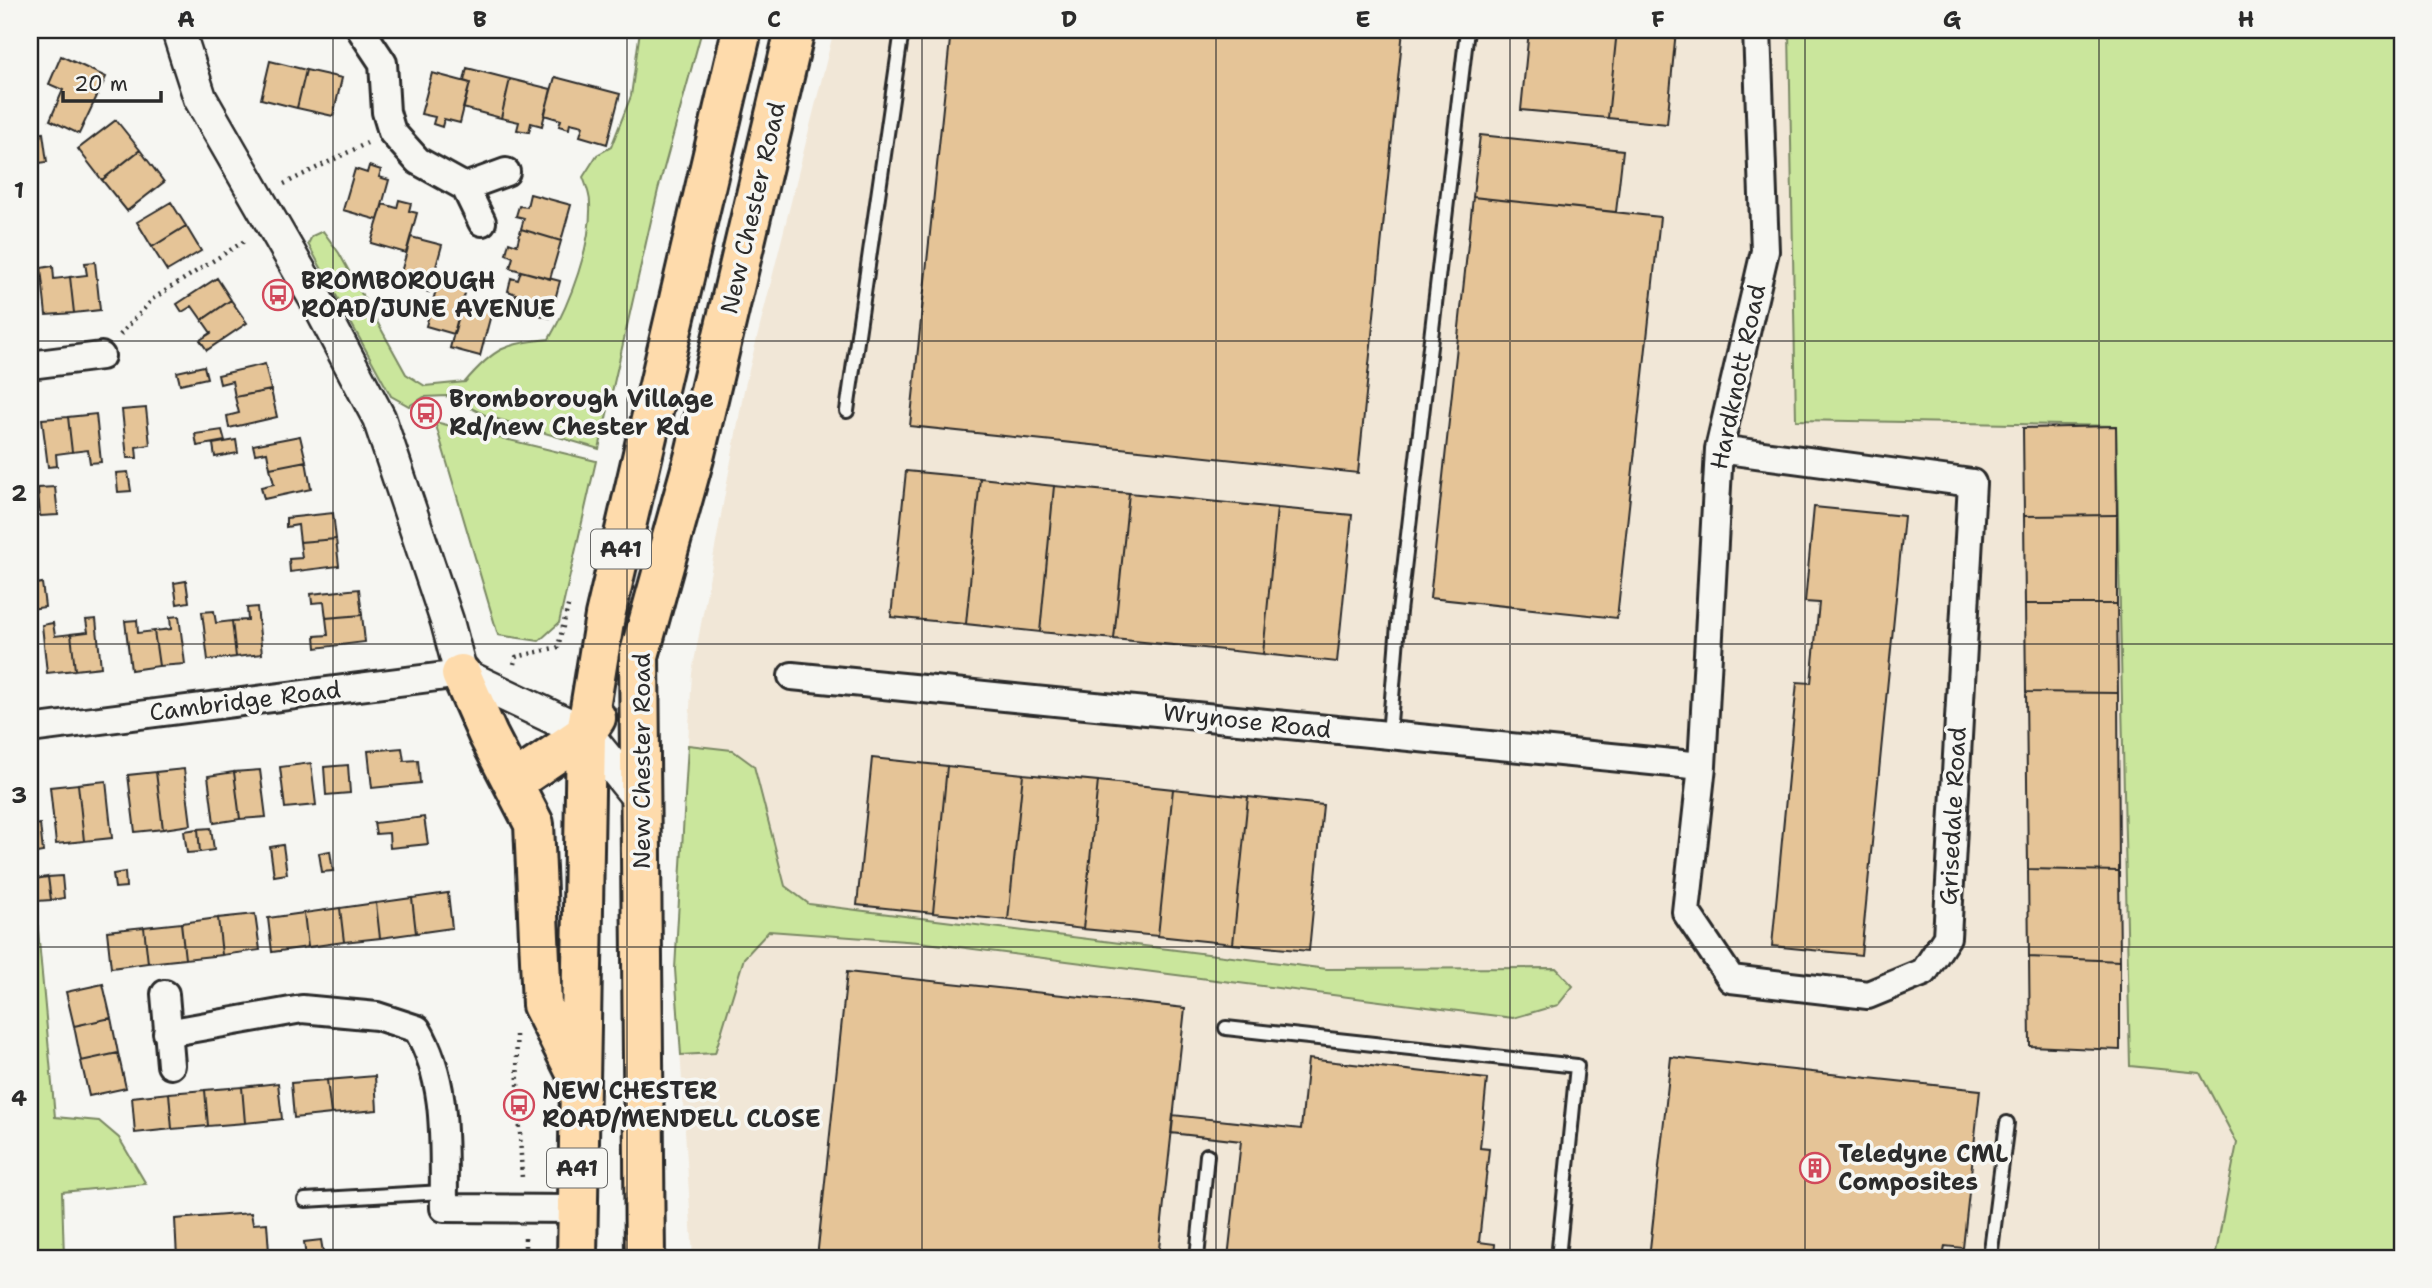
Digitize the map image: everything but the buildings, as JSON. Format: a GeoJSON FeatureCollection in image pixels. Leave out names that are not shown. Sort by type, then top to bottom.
{"type":"FeatureCollection","features":[{"type":"Feature","properties":{"kind":"highway","name":"New Chester Road"},"geometry":{"type":"LineString","coordinates":[[577,1258],[586,733],[605,616],[742,30]]}},
{"type":"Feature","properties":{"kind":"highway","name":"New Chester Road"},"geometry":{"type":"LineString","coordinates":[[645,1258],[639,656],[694,458],[795,30]]}},
{"type":"Feature","properties":{"kind":"highway"},"geometry":{"type":"LineString","coordinates":[[513,783],[586,733],[639,656]]}},
{"type":"Feature","properties":{"kind":"highway"},"geometry":{"type":"LineString","coordinates":[[461,674],[534,824],[542,1005],[579,1078]]}},
{"type":"Feature","properties":{"kind":"street"},"geometry":{"type":"LineString","coordinates":[[178,30],[200,98],[271,226],[319,305],[379,418],[447,621],[461,674],[586,733],[640,800]]}},
{"type":"Feature","properties":{"kind":"street"},"geometry":{"type":"LineString","coordinates":[[361,30],[383,64],[386,112],[392,132],[418,162],[465,187],[482,222]]}},
{"type":"Feature","properties":{"kind":"street"},"geometry":{"type":"LineString","coordinates":[[700,209],[752,30]]}},
{"type":"Feature","properties":{"kind":"street","name":"Hardknott Road"},"geometry":{"type":"LineString","coordinates":[[1702,766],[1719,449],[1765,251],[1757,30]]}},
{"type":"Feature","properties":{"kind":"street"},"geometry":{"type":"LineString","coordinates":[[465,187],[506,172]]}},
{"type":"Feature","properties":{"kind":"street"},"geometry":{"type":"LineString","coordinates":[[30,365],[101,356]]}},
{"type":"Feature","properties":{"kind":"street","name":"Grisedale Road"},"geometry":{"type":"LineString","coordinates":[[1702,766],[1685,912],[1731,979],[1868,995],[1923,972],[1947,937],[1972,483],[1719,449]]}},
{"type":"Feature","properties":{"kind":"street","name":"Cambridge Road"},"geometry":{"type":"LineString","coordinates":[[30,729],[461,674]]}},
{"type":"Feature","properties":{"kind":"street","name":"Wrynose Road"},"geometry":{"type":"LineString","coordinates":[[792,676],[1702,766]]}},
{"type":"Feature","properties":{"kind":"street"},"geometry":{"type":"LineString","coordinates":[[165,994],[171,1065]]}},
{"type":"Feature","properties":{"kind":"street"},"geometry":{"type":"LineString","coordinates":[[167,1033],[302,1009],[377,1016],[417,1029],[430,1052],[440,1085],[444,1208],[523,1206],[576,1209]]}},
{"type":"Feature","properties":{"kind":"lane"},"geometry":{"type":"LineString","coordinates":[[847,411],[902,30]]}},
{"type":"Feature","properties":{"kind":"lane"},"geometry":{"type":"LineString","coordinates":[[1389,735],[1399,612],[1467,30]]}},
{"type":"Feature","properties":{"kind":"lane"},"geometry":{"type":"LineString","coordinates":[[1226,1028],[1577,1066],[1558,1258]]}},
{"type":"Feature","properties":{"kind":"lane"},"geometry":{"type":"LineString","coordinates":[[1990,1258],[2007,1123]]}},
{"type":"Feature","properties":{"kind":"lane"},"geometry":{"type":"LineString","coordinates":[[1197,1258],[1208,1155]]}},
{"type":"Feature","properties":{"kind":"lane"},"geometry":{"type":"LineString","coordinates":[[305,1200],[443,1192]]}},
{"type":"Feature","properties":{"kind":"path"},"geometry":{"type":"LineString","coordinates":[[255,198],[392,132]]}},
{"type":"Feature","properties":{"kind":"path"},"geometry":{"type":"LineString","coordinates":[[101,356],[154,298],[271,226]]}},
{"type":"Feature","properties":{"kind":"shaded area"},"geometry":{"type":"Polygon","coordinates":[[[834,30],[2402,30],[2402,1146],[2215,1258],[693,1258],[675,969],[692,673],[744,390],[834,30]]]}},
{"type":"Feature","properties":{"kind":"green space"},"geometry":{"type":"Polygon","coordinates":[[[640,30],[702,30],[658,190],[599,449],[487,416],[447,396],[424,397],[409,406],[391,396],[308,244],[312,236],[323,231],[339,253],[406,374],[425,386],[465,382],[485,361],[502,349],[549,339],[572,291],[587,237],[590,200],[583,177],[597,155],[611,147],[631,96],[640,30]]]}},
{"type":"Feature","properties":{"kind":"green space"},"geometry":{"type":"Polygon","coordinates":[[[1789,30],[2402,30],[2402,1258],[2215,1258],[2237,1143],[2200,1073],[2130,1066],[2116,426],[1796,420],[1789,30]]]}},
{"type":"Feature","properties":{"kind":"green space"},"geometry":{"type":"Polygon","coordinates":[[[435,422],[596,461],[559,623],[539,641],[498,635],[435,422]]]}},
{"type":"Feature","properties":{"kind":"green space"},"geometry":{"type":"Polygon","coordinates":[[[688,745],[732,750],[754,766],[785,886],[809,904],[1327,969],[1556,968],[1573,986],[1558,1005],[1513,1018],[919,942],[769,931],[744,958],[715,1053],[681,1055],[675,969],[688,745]]]}},
{"type":"Feature","properties":{"kind":"green space"},"geometry":{"type":"Polygon","coordinates":[[[36,908],[55,1117],[99,1121],[119,1138],[146,1184],[62,1192],[64,1258],[30,1258],[30,909],[36,908]]]}},
{"type":"Feature","properties":{"kind":"place","name":"BROMBOROUGH ROAD/JUNE AVENUE"},"geometry":{"type":"Point","coordinates":[278,295]}},
{"type":"Feature","properties":{"kind":"place","name":"Bromborough Village Rd/new Chester Rd"},"geometry":{"type":"Point","coordinates":[426,413]}},
{"type":"Feature","properties":{"kind":"place","name":"NEW CHESTER ROAD/MENDELL CLOSE"},"geometry":{"type":"Point","coordinates":[519,1105]}},
{"type":"Feature","properties":{"kind":"place","name":"Teledyne CML Composites"},"geometry":{"type":"Point","coordinates":[1815,1168]}}]}
